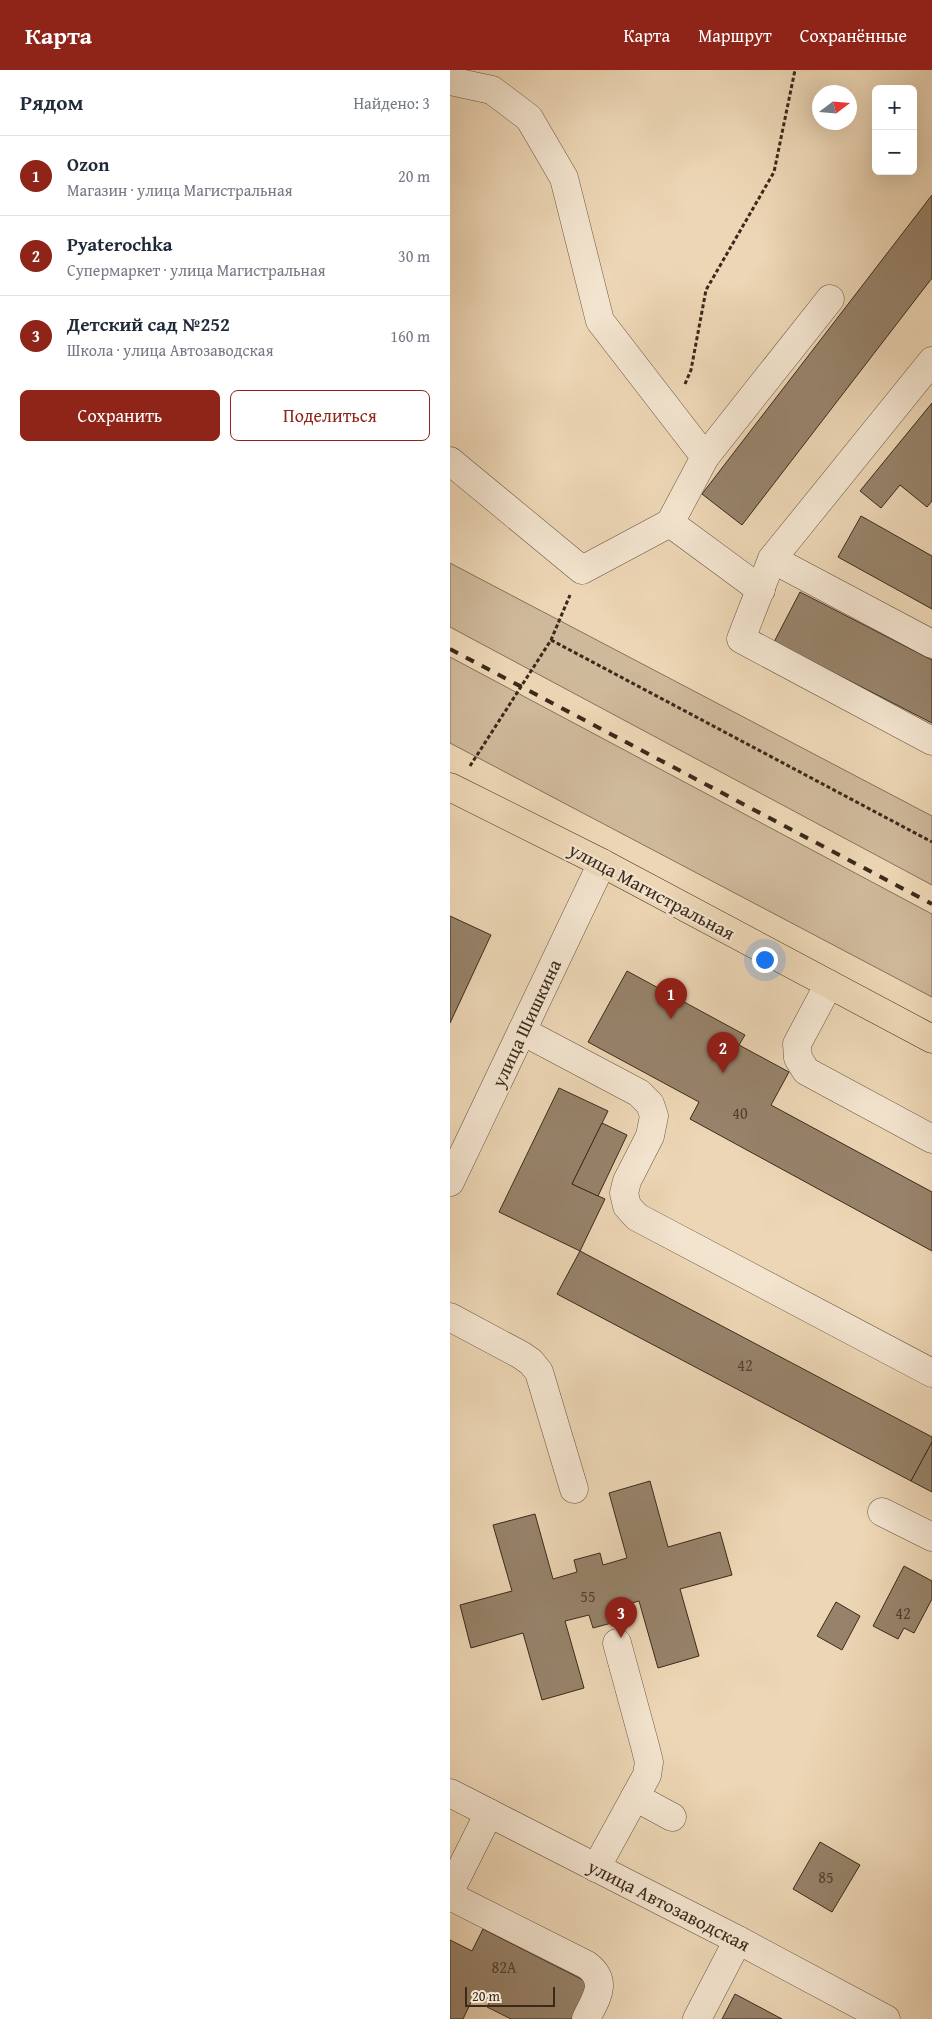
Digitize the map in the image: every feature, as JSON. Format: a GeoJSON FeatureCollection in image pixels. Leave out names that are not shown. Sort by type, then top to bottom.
{"type":"FeatureCollection","features":[{"type":"Feature","properties":{"kind":"main road","name":"улица Магистральная"},"geometry":{"type":"LineString","coordinates":[[452,792],[602,864],[932,1039]]}},
{"type":"Feature","properties":{"kind":"street"},"geometry":{"type":"LineString","coordinates":[[450,81],[492,90],[529,118],[564,178],[600,321],[705,457]]}},
{"type":"Feature","properties":{"kind":"street"},"geometry":{"type":"LineString","coordinates":[[450,461],[582,570],[670,523],[705,457],[830,299]]}},
{"type":"Feature","properties":{"kind":"street"},"geometry":{"type":"LineString","coordinates":[[932,361],[772,559],[741,640],[932,741]]}},
{"type":"Feature","properties":{"kind":"street"},"geometry":{"type":"LineString","coordinates":[[670,523],[761,590]]}},
{"type":"Feature","properties":{"kind":"street"},"geometry":{"type":"LineString","coordinates":[[772,559],[932,644]]}},
{"type":"Feature","properties":{"kind":"street","name":"улица Шишкина"},"geometry":{"type":"LineString","coordinates":[[450,1182],[602,864]]}},
{"type":"Feature","properties":{"kind":"street"},"geometry":{"type":"LineString","coordinates":[[829,984],[797,1044],[798,1058],[806,1071],[932,1139]]}},
{"type":"Feature","properties":{"kind":"street"},"geometry":{"type":"LineString","coordinates":[[522,1031],[638,1093],[650,1104],[654,1116],[650,1136],[627,1181],[624,1193],[627,1206],[637,1217],[932,1374]]}},
{"type":"Feature","properties":{"kind":"street"},"geometry":{"type":"LineString","coordinates":[[450,1317],[520,1354],[535,1367],[546,1389],[574,1489]]}},
{"type":"Feature","properties":{"kind":"street"},"geometry":{"type":"LineString","coordinates":[[882,1512],[932,1538]]}},
{"type":"Feature","properties":{"kind":"street"},"geometry":{"type":"LineString","coordinates":[[596,1868],[648,1776],[649,1762],[617,1643]]}},
{"type":"Feature","properties":{"kind":"street","name":"улица Автозаводская"},"geometry":{"type":"LineString","coordinates":[[450,1793],[738,1940],[886,2019]]}},
{"type":"Feature","properties":{"kind":"street"},"geometry":{"type":"LineString","coordinates":[[636,1797],[672,1817]]}},
{"type":"Feature","properties":{"kind":"street"},"geometry":{"type":"LineString","coordinates":[[450,1890],[489,1813]]}},
{"type":"Feature","properties":{"kind":"street"},"geometry":{"type":"LineString","coordinates":[[450,1896],[587,1965],[596,1972],[600,1983],[597,1997],[586,2019]]}},
{"type":"Feature","properties":{"kind":"street"},"geometry":{"type":"LineString","coordinates":[[696,2019],[738,1940]]}},
{"type":"Feature","properties":{"kind":"path"},"geometry":{"type":"LineString","coordinates":[[673,415],[691,370],[706,290],[774,172],[795,70]]}},
{"type":"Feature","properties":{"kind":"path"},"geometry":{"type":"LineString","coordinates":[[452,792],[551,640],[571,592]]}},
{"type":"Feature","properties":{"kind":"path"},"geometry":{"type":"LineString","coordinates":[[551,640],[932,842]]}},
{"type":"Feature","properties":{"kind":"shaded area"},"geometry":{"type":"Polygon","coordinates":[[[450,563],[932,816],[932,885],[450,627],[450,563]]]}},
{"type":"Feature","properties":{"kind":"shaded area"},"geometry":{"type":"Polygon","coordinates":[[[450,657],[932,914],[932,997],[450,743],[450,657]]]}},
{"type":"Feature","properties":{"kind":"building"},"geometry":{"type":"Polygon","coordinates":[[[932,195],[932,278],[742,525],[702,494],[932,195]]]}},
{"type":"Feature","properties":{"kind":"building"},"geometry":{"type":"Polygon","coordinates":[[[932,403],[932,501],[927,507],[900,485],[881,508],[860,491],[932,403]]]}},
{"type":"Feature","properties":{"kind":"building"},"geometry":{"type":"Polygon","coordinates":[[[861,516],[932,556],[932,609],[838,557],[861,516]]]}},
{"type":"Feature","properties":{"kind":"building"},"geometry":{"type":"Polygon","coordinates":[[[800,592],[932,660],[932,723],[774,642],[800,592]]]}},
{"type":"Feature","properties":{"kind":"building"},"geometry":{"type":"Polygon","coordinates":[[[450,916],[491,935],[450,1023],[450,916]]]}},
{"type":"Feature","properties":{"kind":"building"},"geometry":{"type":"Polygon","coordinates":[[[627,971],[745,1035],[739,1045],[789,1072],[771,1105],[932,1192],[932,1251],[690,1119],[699,1102],[588,1042],[627,971]]]}},
{"type":"Feature","properties":{"kind":"building"},"geometry":{"type":"Polygon","coordinates":[[[559,1088],[608,1111],[572,1184],[605,1199],[580,1251],[499,1212],[559,1088]]]}},
{"type":"Feature","properties":{"kind":"building"},"geometry":{"type":"Polygon","coordinates":[[[602,1123],[627,1135],[598,1196],[572,1184],[602,1123]]]}},
{"type":"Feature","properties":{"kind":"building"},"geometry":{"type":"Polygon","coordinates":[[[580,1251],[932,1437],[932,1442],[911,1481],[557,1294],[580,1251]]]}},
{"type":"Feature","properties":{"kind":"building"},"geometry":{"type":"Polygon","coordinates":[[[932,1442],[932,1492],[911,1481],[932,1442]]]}},
{"type":"Feature","properties":{"kind":"building"},"geometry":{"type":"Polygon","coordinates":[[[650,1481],[668,1547],[720,1532],[732,1575],[680,1589],[699,1656],[658,1668],[639,1601],[615,1608],[619,1621],[593,1628],[589,1615],[565,1621],[584,1688],[542,1700],[523,1633],[471,1648],[460,1605],[512,1591],[493,1525],[535,1514],[553,1579],[577,1572],[574,1560],[600,1553],[603,1565],[627,1558],[609,1493],[650,1481]]]}},
{"type":"Feature","properties":{"kind":"building"},"geometry":{"type":"Polygon","coordinates":[[[904,1566],[932,1581],[932,1599],[914,1633],[904,1628],[898,1639],[873,1626],[904,1566]]]}},
{"type":"Feature","properties":{"kind":"building"},"geometry":{"type":"Polygon","coordinates":[[[836,1602],[860,1616],[842,1650],[817,1636],[836,1602]]]}},
{"type":"Feature","properties":{"kind":"building"},"geometry":{"type":"Polygon","coordinates":[[[820,1842],[860,1865],[832,1912],[793,1889],[820,1842]]]}},
{"type":"Feature","properties":{"kind":"building"},"geometry":{"type":"Polygon","coordinates":[[[483,1929],[589,1983],[572,2019],[511,2019],[487,2007],[490,2001],[475,1994],[463,2019],[450,2019],[450,1940],[472,1951],[483,1929]]]}},
{"type":"Feature","properties":{"kind":"building"},"geometry":{"type":"Polygon","coordinates":[[[735,1994],[782,2019],[722,2019],[735,1994]]]}},
{"type":"Feature","properties":{"kind":"railway"},"geometry":{"type":"LineString","coordinates":[[450,649],[932,904]]}},
{"type":"Feature","properties":{"kind":"place","name":"Ozon"},"geometry":{"type":"Point","coordinates":[671,1019]}},
{"type":"Feature","properties":{"kind":"place","name":"Pyaterochka"},"geometry":{"type":"Point","coordinates":[723,1073]}},
{"type":"Feature","properties":{"kind":"place","name":"Детский сад №252"},"geometry":{"type":"Point","coordinates":[621,1638]}}]}
